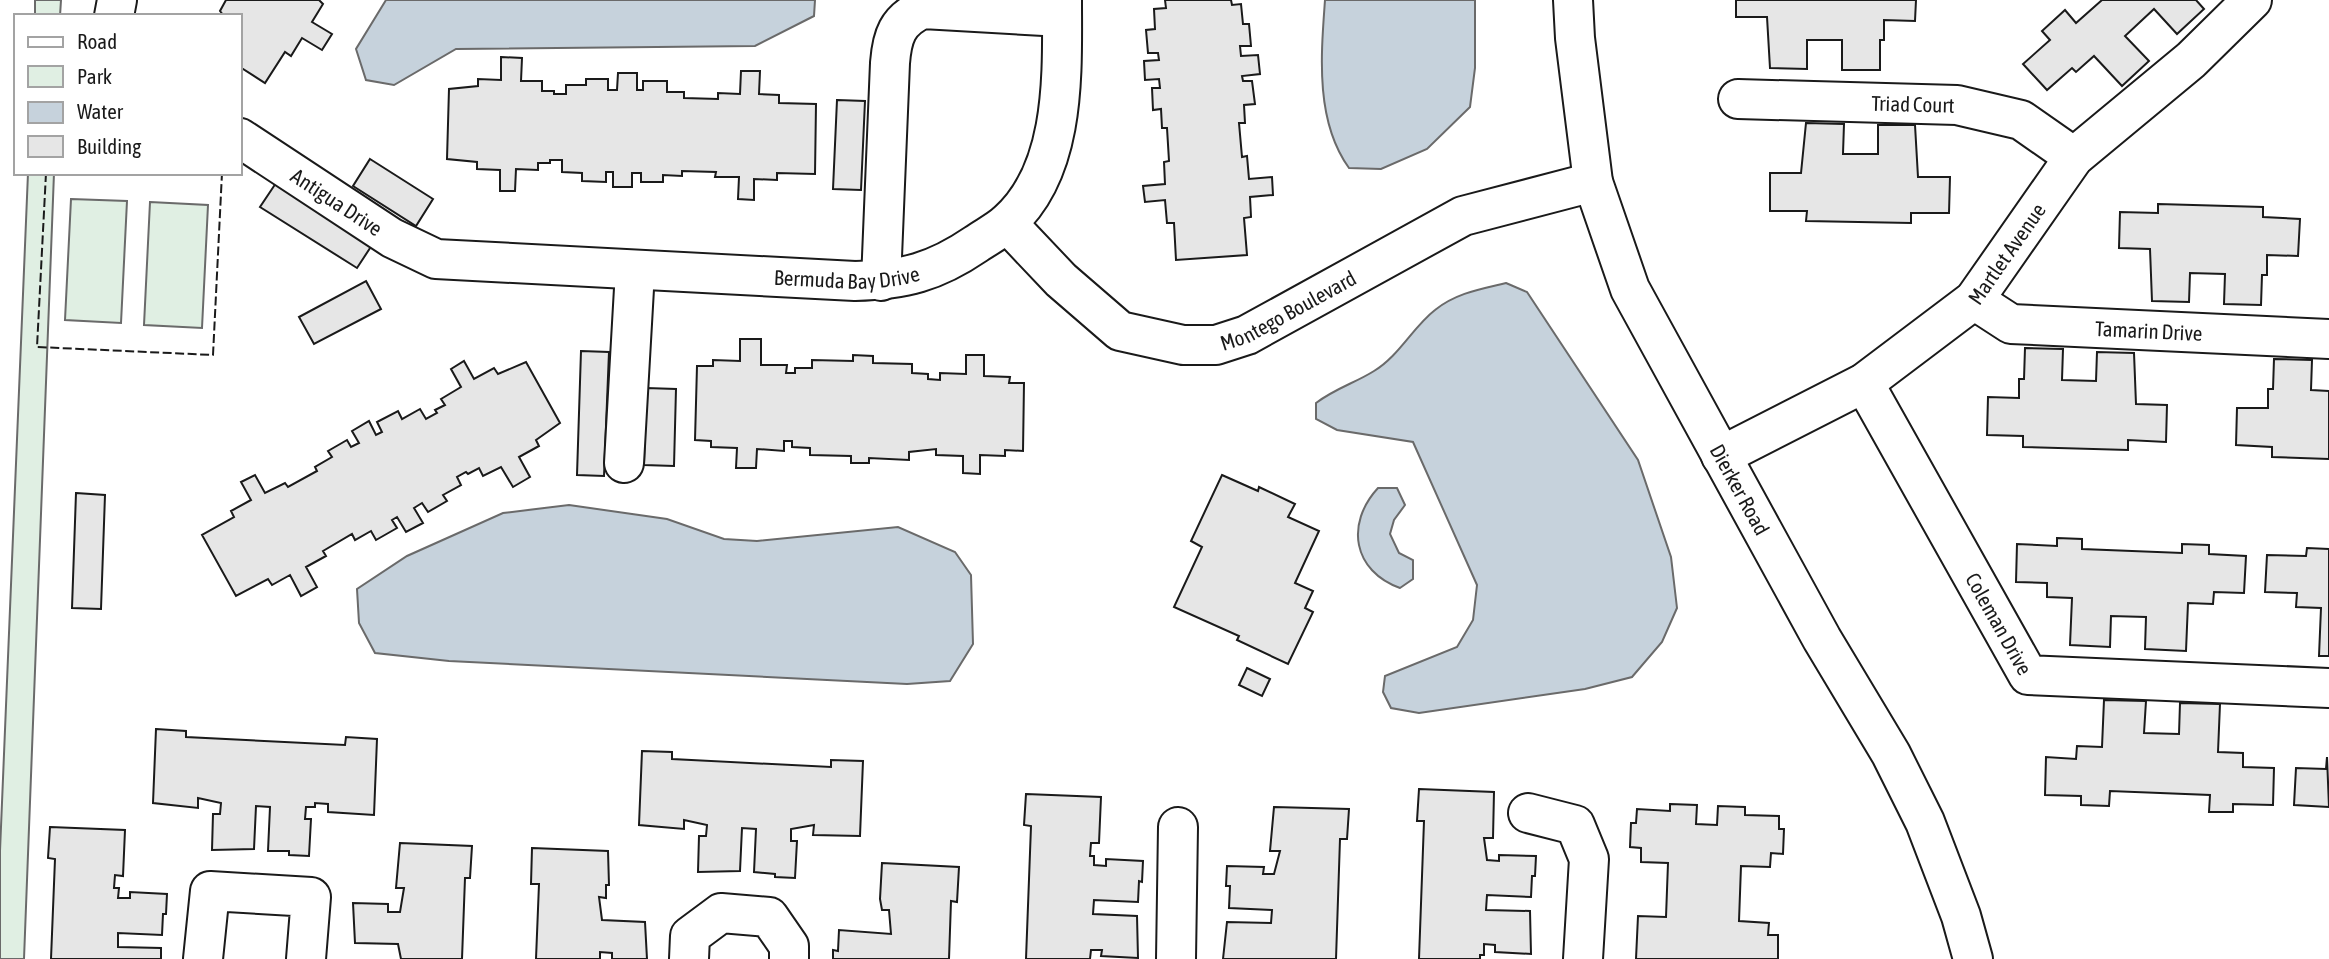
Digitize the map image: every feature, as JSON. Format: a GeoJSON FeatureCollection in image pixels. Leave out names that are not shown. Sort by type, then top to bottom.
{"type":"FeatureCollection","features":[{"type":"Feature","properties":{"kind":"street","name":"Dierker Road"},"geometry":{"type":"LineString","coordinates":[[1573,0],[1575,38],[1593,182],[1630,289],[1908,788],[1925,822],[1957,905],[1973,959]]}},
{"type":"Feature","properties":{"kind":"street","name":"Martlet Avenue"},"geometry":{"type":"LineString","coordinates":[[1721,456],[1864,383],[1974,300],[2074,157],[2191,60],[2252,0]]}},
{"type":"Feature","properties":{"kind":"street","name":"Bermuda Bay Drive"},"geometry":{"type":"LineString","coordinates":[[436,259],[635,271],[881,281],[919,275],[953,260],[1007,223],[1028,198],[1056,127],[1062,8]]}},
{"type":"Feature","properties":{"kind":"street"},"geometry":{"type":"LineString","coordinates":[[881,281],[891,41],[900,23],[908,15],[923,9],[1062,8]]}},
{"type":"Feature","properties":{"kind":"street","name":"Triad Court"},"geometry":{"type":"LineString","coordinates":[[1738,99],[1957,105],[2021,120],[2074,157]]}},
{"type":"Feature","properties":{"kind":"street","name":"Antigua Drive"},"geometry":{"type":"LineString","coordinates":[[242,139],[392,238],[436,259]]}},
{"type":"Feature","properties":{"kind":"street","name":"Montego Boulevard"},"geometry":{"type":"LineString","coordinates":[[1007,223],[1061,280],[1120,331],[1174,343],[1216,345],[1247,335],[1463,216],[1593,182]]}},
{"type":"Feature","properties":{"kind":"street"},"geometry":{"type":"LineString","coordinates":[[624,463],[635,271]]}},
{"type":"Feature","properties":{"kind":"street","name":"Tamarin Drive"},"geometry":{"type":"LineString","coordinates":[[1974,300],[2011,324],[2329,339]]}},
{"type":"Feature","properties":{"kind":"street","name":"Coleman Drive"},"geometry":{"type":"LineString","coordinates":[[1864,383],[2028,675],[2329,688]]}},
{"type":"Feature","properties":{"kind":"street"},"geometry":{"type":"LineString","coordinates":[[1528,813],[1575,825],[1589,859],[1583,959]]}},
{"type":"Feature","properties":{"kind":"street"},"geometry":{"type":"LineString","coordinates":[[1176,959],[1178,827]]}},
{"type":"Feature","properties":{"kind":"street"},"geometry":{"type":"LineString","coordinates":[[203,959],[210,891],[311,897],[306,959]]}},
{"type":"Feature","properties":{"kind":"street"},"geometry":{"type":"LineString","coordinates":[[689,959],[690,936],[721,913],[769,917],[789,946],[789,959]]}},
{"type":"Feature","properties":{"kind":"green space"},"geometry":{"type":"Polygon","coordinates":[[[35,0],[61,0],[60,14],[35,14],[35,0]]]}},
{"type":"Feature","properties":{"kind":"green space"},"geometry":{"type":"Polygon","coordinates":[[[28,175],[54,175],[24,959],[0,959],[0,851],[28,175]]]}},
{"type":"Feature","properties":{"kind":"green space"},"geometry":{"type":"Polygon","coordinates":[[[71,199],[127,201],[121,323],[65,320],[71,199]]]}},
{"type":"Feature","properties":{"kind":"green space"},"geometry":{"type":"Polygon","coordinates":[[[150,202],[208,205],[202,328],[144,325],[150,202]]]}},
{"type":"Feature","properties":{"kind":"water"},"geometry":{"type":"Polygon","coordinates":[[[386,0],[815,0],[814,16],[755,46],[456,49],[394,85],[366,80],[356,49],[386,0]]]}},
{"type":"Feature","properties":{"kind":"water"},"geometry":{"type":"Polygon","coordinates":[[[1325,0],[1475,0],[1475,68],[1470,107],[1427,149],[1381,169],[1349,168],[1338,150],[1325,109],[1322,43],[1325,0]]]}},
{"type":"Feature","properties":{"kind":"water"},"geometry":{"type":"Polygon","coordinates":[[[1506,283],[1527,292],[1638,460],[1671,557],[1677,608],[1662,642],[1632,677],[1585,689],[1419,713],[1391,708],[1383,692],[1385,676],[1457,647],[1473,620],[1477,585],[1413,442],[1337,430],[1316,419],[1316,403],[1383,365],[1427,317],[1443,304],[1469,292],[1506,283]]]}},
{"type":"Feature","properties":{"kind":"water"},"geometry":{"type":"Polygon","coordinates":[[[1378,488],[1397,488],[1405,505],[1394,520],[1390,534],[1399,553],[1413,560],[1413,579],[1400,588],[1372,570],[1359,545],[1361,516],[1378,488]]]}},
{"type":"Feature","properties":{"kind":"water"},"geometry":{"type":"Polygon","coordinates":[[[569,505],[667,519],[724,539],[757,541],[898,527],[955,552],[971,575],[973,644],[950,681],[907,684],[449,661],[375,653],[359,623],[357,589],[407,556],[503,513],[569,505]]]}},
{"type":"Feature","properties":{"kind":"building"},"geometry":{"type":"Polygon","coordinates":[[[226,0],[319,0],[323,4],[312,22],[332,34],[322,50],[302,38],[291,56],[285,52],[265,83],[242,68],[242,14],[222,14],[220,11],[226,0]]]}},
{"type":"Feature","properties":{"kind":"building"},"geometry":{"type":"Polygon","coordinates":[[[1165,0],[1231,0],[1232,5],[1241,4],[1243,24],[1249,24],[1251,46],[1240,46],[1241,56],[1258,55],[1260,74],[1242,76],[1243,81],[1252,81],[1255,104],[1244,105],[1245,123],[1239,123],[1242,157],[1247,156],[1249,179],[1272,177],[1273,195],[1250,197],[1251,217],[1244,218],[1247,255],[1176,260],[1174,223],[1167,223],[1165,200],[1145,202],[1143,186],[1165,184],[1164,162],[1169,161],[1167,128],[1162,128],[1161,109],[1153,110],[1152,88],[1160,88],[1159,79],[1145,80],[1144,61],[1159,60],[1158,53],[1148,53],[1146,30],[1155,29],[1154,9],[1166,8],[1165,0]]]}},
{"type":"Feature","properties":{"kind":"building"},"geometry":{"type":"Polygon","coordinates":[[[1736,0],[1916,0],[1915,21],[1884,20],[1884,40],[1880,40],[1880,70],[1842,70],[1842,40],[1807,40],[1807,69],[1770,68],[1767,17],[1736,17],[1736,0]]]}},
{"type":"Feature","properties":{"kind":"building"},"geometry":{"type":"Polygon","coordinates":[[[2102,0],[2196,0],[2204,9],[2177,34],[2154,9],[2125,36],[2149,61],[2122,86],[2094,56],[2076,72],[2072,68],[2047,90],[2023,64],[2050,40],[2042,31],[2065,10],[2076,23],[2102,0]]]}},
{"type":"Feature","properties":{"kind":"building"},"geometry":{"type":"Polygon","coordinates":[[[501,57],[522,58],[521,81],[542,81],[542,91],[554,91],[554,94],[566,94],[566,85],[586,85],[586,79],[608,79],[608,90],[617,90],[618,73],[637,73],[637,90],[643,90],[643,81],[667,81],[667,92],[684,92],[684,98],[718,99],[718,93],[740,94],[741,71],[760,71],[759,94],[779,95],[779,103],[816,104],[815,174],[777,173],[777,180],[754,179],[754,200],[738,199],[739,177],[715,177],[716,172],[682,171],[682,176],[663,175],[663,182],[641,182],[641,173],[632,173],[632,187],[613,187],[613,172],[606,172],[606,182],[582,181],[582,173],[562,172],[562,160],[550,160],[550,163],[538,163],[538,170],[516,169],[515,191],[500,191],[500,170],[477,169],[477,162],[447,159],[449,89],[478,86],[478,79],[501,80],[501,57]]]}},
{"type":"Feature","properties":{"kind":"building"},"geometry":{"type":"Polygon","coordinates":[[[837,100],[865,101],[861,190],[833,189],[837,100]]]}},
{"type":"Feature","properties":{"kind":"building"},"geometry":{"type":"Polygon","coordinates":[[[1806,123],[1844,124],[1843,154],[1878,154],[1878,125],[1915,125],[1918,177],[1950,177],[1949,213],[1911,213],[1911,223],[1806,221],[1807,211],[1770,211],[1770,173],[1801,173],[1806,123]]]}},
{"type":"Feature","properties":{"kind":"building"},"geometry":{"type":"Polygon","coordinates":[[[370,159],[433,199],[416,226],[353,186],[370,159]]]}},
{"type":"Feature","properties":{"kind":"building"},"geometry":{"type":"Polygon","coordinates":[[[278,180],[374,242],[357,268],[260,207],[278,180]]]}},
{"type":"Feature","properties":{"kind":"building"},"geometry":{"type":"Polygon","coordinates":[[[2158,204],[2263,207],[2263,217],[2300,219],[2298,256],[2267,255],[2267,275],[2262,275],[2261,305],[2224,304],[2225,274],[2190,273],[2189,302],[2152,301],[2150,249],[2119,248],[2120,212],[2158,213],[2158,204]]]}},
{"type":"Feature","properties":{"kind":"building"},"geometry":{"type":"Polygon","coordinates":[[[366,281],[381,309],[314,344],[299,317],[366,281]]]}},
{"type":"Feature","properties":{"kind":"building"},"geometry":{"type":"Polygon","coordinates":[[[740,339],[761,339],[761,365],[787,365],[786,373],[795,373],[795,368],[812,368],[812,360],[853,361],[853,355],[873,356],[873,363],[912,364],[912,373],[928,374],[928,379],[940,380],[940,373],[966,374],[966,355],[984,355],[984,376],[1010,377],[1009,383],[1024,383],[1023,451],[1005,450],[1005,456],[980,455],[980,474],[963,473],[963,456],[936,455],[936,449],[909,452],[909,460],[869,458],[869,463],[851,463],[851,456],[810,455],[810,448],[792,447],[792,441],[784,441],[784,451],[757,449],[756,468],[736,468],[737,448],[711,447],[711,441],[695,440],[697,366],[713,366],[713,360],[740,361],[740,339]]]}},
{"type":"Feature","properties":{"kind":"building"},"geometry":{"type":"Polygon","coordinates":[[[2025,348],[2063,349],[2062,380],[2096,381],[2097,352],[2134,353],[2136,404],[2167,405],[2166,442],[2128,440],[2128,450],[2023,447],[2023,436],[1987,435],[1988,397],[2019,398],[2019,379],[2024,379],[2025,348]]]}},
{"type":"Feature","properties":{"kind":"building"},"geometry":{"type":"Polygon","coordinates":[[[581,351],[609,352],[604,476],[577,475],[581,351]]]}},
{"type":"Feature","properties":{"kind":"building"},"geometry":{"type":"Polygon","coordinates":[[[2274,359],[2312,360],[2311,390],[2329,391],[2329,459],[2272,457],[2272,447],[2236,445],[2237,408],[2268,408],[2268,389],[2273,389],[2274,359]]]}},
{"type":"Feature","properties":{"kind":"building"},"geometry":{"type":"Polygon","coordinates":[[[464,361],[474,379],[494,368],[498,374],[526,362],[560,423],[536,440],[539,446],[519,457],[530,477],[513,487],[501,467],[483,476],[479,468],[468,474],[466,472],[457,477],[461,485],[443,495],[447,501],[428,512],[422,503],[414,508],[423,523],[406,532],[397,517],[392,520],[397,528],[376,540],[371,531],[355,540],[352,534],[323,551],[326,556],[306,567],[317,587],[301,596],[290,575],[272,585],[268,579],[236,596],[202,535],[234,517],[231,511],[251,500],[241,482],[255,475],[265,493],[285,483],[288,487],[317,471],[315,467],[332,457],[328,451],[347,440],[351,447],[359,443],[352,431],[369,421],[376,435],[382,432],[377,422],[398,411],[402,419],[420,409],[426,419],[445,405],[441,399],[461,387],[451,369],[464,361]]]}},
{"type":"Feature","properties":{"kind":"building"},"geometry":{"type":"Polygon","coordinates":[[[646,388],[676,389],[674,466],[644,465],[646,388]]]}},
{"type":"Feature","properties":{"kind":"building"},"geometry":{"type":"Polygon","coordinates":[[[1222,475],[1258,491],[1259,487],[1295,504],[1288,517],[1319,531],[1295,583],[1313,591],[1305,608],[1313,612],[1288,664],[1237,640],[1239,636],[1174,607],[1202,547],[1191,541],[1222,475]]]}},
{"type":"Feature","properties":{"kind":"building"},"geometry":{"type":"Polygon","coordinates":[[[76,493],[105,495],[101,609],[72,608],[76,493]]]}},
{"type":"Feature","properties":{"kind":"building"},"geometry":{"type":"Polygon","coordinates":[[[2057,538],[2082,539],[2082,549],[2182,553],[2182,544],[2209,545],[2209,554],[2246,556],[2244,593],[2214,592],[2213,604],[2188,603],[2186,651],[2145,649],[2146,617],[2111,616],[2110,647],[2070,645],[2072,598],[2047,597],[2047,583],[2016,582],[2017,544],[2057,546],[2057,538]]]}},
{"type":"Feature","properties":{"kind":"building"},"geometry":{"type":"Polygon","coordinates":[[[2307,548],[2329,549],[2329,656],[2319,656],[2321,608],[2296,607],[2297,593],[2265,592],[2267,555],[2306,556],[2307,548]]]}},
{"type":"Feature","properties":{"kind":"building"},"geometry":{"type":"Polygon","coordinates":[[[1247,668],[1270,679],[1262,696],[1239,685],[1247,668]]]}},
{"type":"Feature","properties":{"kind":"building"},"geometry":{"type":"Polygon","coordinates":[[[2104,700],[2146,701],[2144,733],[2179,734],[2180,703],[2220,704],[2218,752],[2243,753],[2243,767],[2274,768],[2273,805],[2233,804],[2233,812],[2209,812],[2210,795],[2110,791],[2109,806],[2081,805],[2081,796],[2045,795],[2046,757],[2076,759],[2077,746],[2102,747],[2104,700]]]}},
{"type":"Feature","properties":{"kind":"building"},"geometry":{"type":"Polygon","coordinates":[[[156,729],[186,731],[186,737],[345,745],[346,737],[377,739],[374,815],[328,812],[328,804],[315,803],[315,807],[306,807],[305,819],[311,819],[309,856],[289,855],[289,851],[268,851],[270,807],[256,806],[254,849],[212,850],[213,814],[220,814],[221,803],[198,798],[198,808],[153,803],[156,729]]]}},
{"type":"Feature","properties":{"kind":"building"},"geometry":{"type":"Polygon","coordinates":[[[642,751],[672,752],[672,759],[831,767],[831,760],[863,761],[860,836],[813,835],[814,825],[791,829],[791,841],[797,841],[795,878],[775,877],[775,874],[754,872],[756,829],[742,828],[740,871],[698,872],[699,836],[706,836],[707,825],[684,820],[684,829],[639,825],[642,751]]]}},
{"type":"Feature","properties":{"kind":"building"},"geometry":{"type":"Polygon","coordinates":[[[2327,757],[2329,807],[2294,805],[2296,768],[2326,769],[2327,757]]]}},
{"type":"Feature","properties":{"kind":"building"},"geometry":{"type":"Polygon","coordinates":[[[1419,789],[1494,792],[1493,838],[1484,838],[1487,860],[1499,861],[1499,855],[1536,856],[1535,876],[1532,876],[1531,897],[1487,895],[1486,910],[1530,911],[1531,954],[1495,952],[1495,945],[1484,944],[1484,955],[1480,955],[1480,959],[1419,959],[1424,821],[1417,821],[1419,789]]]}},
{"type":"Feature","properties":{"kind":"building"},"geometry":{"type":"Polygon","coordinates":[[[1026,794],[1101,797],[1099,843],[1091,843],[1090,856],[1094,856],[1094,865],[1106,866],[1106,859],[1143,861],[1142,882],[1139,881],[1138,902],[1094,900],[1093,914],[1137,916],[1138,958],[1101,956],[1102,950],[1091,950],[1090,959],[1026,959],[1031,826],[1024,825],[1026,794]]]}},
{"type":"Feature","properties":{"kind":"building"},"geometry":{"type":"Polygon","coordinates":[[[1670,804],[1697,805],[1696,824],[1717,825],[1718,806],[1745,807],[1745,815],[1779,816],[1779,829],[1784,829],[1783,854],[1771,853],[1770,867],[1741,866],[1739,921],[1769,923],[1768,935],[1778,935],[1778,959],[1636,959],[1638,916],[1666,917],[1668,863],[1641,862],[1641,848],[1630,847],[1631,823],[1636,823],[1637,809],[1670,811],[1670,804]]]}},
{"type":"Feature","properties":{"kind":"building"},"geometry":{"type":"Polygon","coordinates":[[[1274,807],[1349,809],[1347,839],[1340,839],[1336,959],[1223,959],[1227,922],[1271,923],[1272,910],[1229,908],[1230,886],[1226,886],[1227,866],[1264,867],[1263,874],[1274,874],[1280,851],[1270,851],[1274,807]]]}},
{"type":"Feature","properties":{"kind":"building"},"geometry":{"type":"Polygon","coordinates":[[[50,827],[125,830],[123,876],[115,875],[114,888],[119,888],[118,898],[130,898],[130,892],[167,894],[166,914],[163,914],[162,935],[118,933],[118,947],[161,948],[161,959],[51,959],[55,859],[48,858],[50,827]]]}},
{"type":"Feature","properties":{"kind":"building"},"geometry":{"type":"Polygon","coordinates":[[[400,843],[472,846],[470,878],[465,878],[462,959],[401,959],[398,944],[355,943],[353,903],[388,904],[388,912],[400,912],[404,888],[396,888],[400,843]]]}},
{"type":"Feature","properties":{"kind":"building"},"geometry":{"type":"Polygon","coordinates":[[[532,848],[608,851],[609,885],[606,885],[606,898],[599,897],[602,920],[645,922],[647,959],[612,959],[612,953],[600,952],[600,959],[536,959],[539,884],[531,884],[532,848]]]}},
{"type":"Feature","properties":{"kind":"building"},"geometry":{"type":"Polygon","coordinates":[[[882,863],[959,867],[957,902],[951,901],[949,959],[833,959],[833,950],[838,951],[839,930],[891,934],[889,910],[882,910],[880,899],[882,863]]]}},
{"type":"Feature","properties":{"kind":"fence"},"geometry":{"type":"LineString","coordinates":[[46,175],[37,347],[213,355],[222,175]]}}]}
